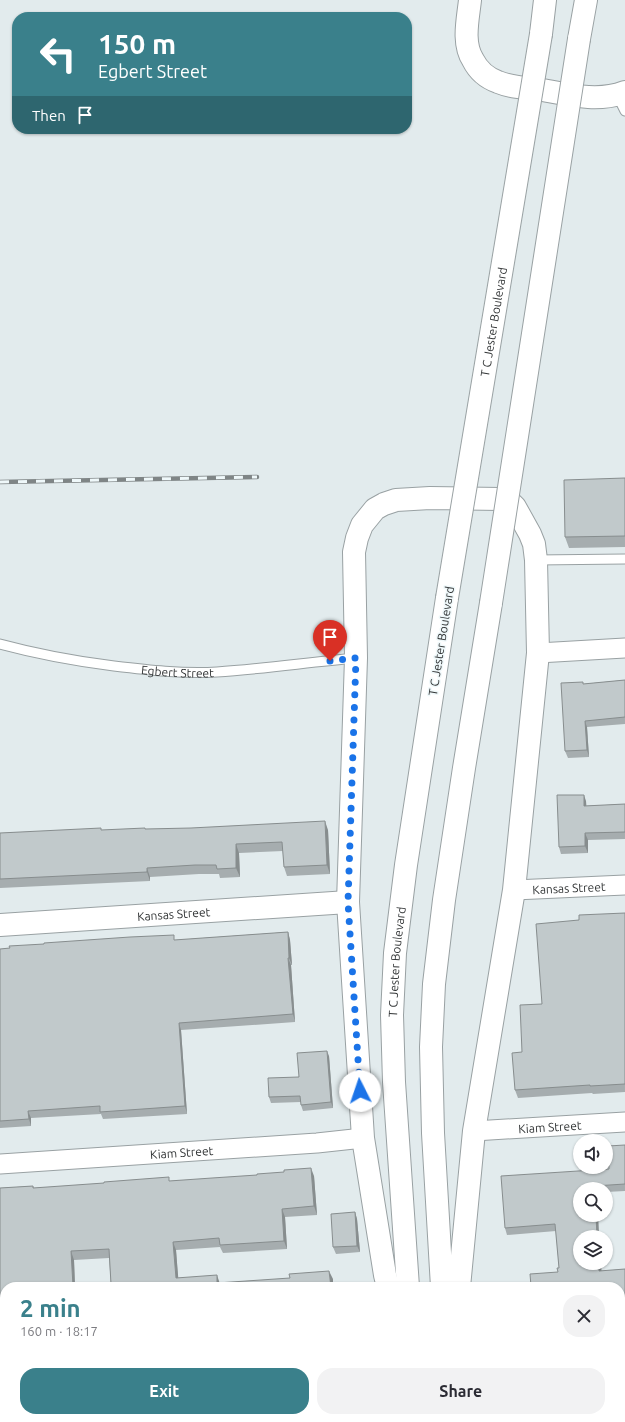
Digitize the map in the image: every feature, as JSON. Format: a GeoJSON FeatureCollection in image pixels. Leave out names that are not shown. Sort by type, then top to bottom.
{"type":"FeatureCollection","features":[{"type":"Feature","properties":{"kind":"main road"},"geometry":{"type":"LineString","coordinates":[[470,0],[466,40],[468,50],[478,68],[486,76],[497,82],[512,86],[581,96],[622,99]]}},
{"type":"Feature","properties":{"kind":"main road","name":"T C Jester Boulevard"},"geometry":{"type":"LineString","coordinates":[[408,1282],[394,1082],[392,1015],[395,953],[406,865],[447,598],[541,34],[545,0]]}},
{"type":"Feature","properties":{"kind":"main road"},"geometry":{"type":"LineString","coordinates":[[442,1282],[433,1133],[432,1047],[434,984],[446,885],[586,0]]}},
{"type":"Feature","properties":{"kind":"main road"},"geometry":{"type":"LineString","coordinates":[[387,1282],[363,1138],[348,902],[356,658],[354,552],[357,538],[362,526],[375,509],[384,504],[396,500],[430,498],[501,499],[510,502],[515,507],[534,544],[536,560],[538,653],[514,890],[474,1131],[459,1282]]}},
{"type":"Feature","properties":{"kind":"main road","name":"Kansas Street"},"geometry":{"type":"LineString","coordinates":[[0,925],[348,902]]}},
{"type":"Feature","properties":{"kind":"street"},"geometry":{"type":"LineString","coordinates":[[538,653],[625,648]]}},
{"type":"Feature","properties":{"kind":"street","name":"Kansas Street"},"geometry":{"type":"LineString","coordinates":[[514,890],[625,884]]}},
{"type":"Feature","properties":{"kind":"street","name":"Kiam Street"},"geometry":{"type":"LineString","coordinates":[[474,1131],[625,1122]]}},
{"type":"Feature","properties":{"kind":"street","name":"Kiam Street"},"geometry":{"type":"LineString","coordinates":[[0,1164],[317,1143],[363,1138]]}},
{"type":"Feature","properties":{"kind":"lane"},"geometry":{"type":"LineString","coordinates":[[536,560],[625,559]]}},
{"type":"Feature","properties":{"kind":"lane","name":"Egbert Street"},"geometry":{"type":"LineString","coordinates":[[0,644],[81,661],[146,670],[181,672],[217,672],[356,658]]}},
{"type":"Feature","properties":{"kind":"building"},"geometry":{"type":"Polygon","coordinates":[[[625,478],[625,536],[565,537],[564,480],[625,478]]]}},
{"type":"Feature","properties":{"kind":"building"},"geometry":{"type":"Polygon","coordinates":[[[625,680],[625,717],[585,721],[587,750],[565,751],[561,683],[583,682],[583,684],[625,680]]]}},
{"type":"Feature","properties":{"kind":"building"},"geometry":{"type":"Polygon","coordinates":[[[557,795],[584,795],[584,806],[625,804],[625,832],[585,833],[585,846],[559,847],[557,795]]]}},
{"type":"Feature","properties":{"kind":"building"},"geometry":{"type":"Polygon","coordinates":[[[325,821],[327,865],[284,867],[282,842],[236,844],[236,868],[217,869],[216,865],[195,865],[147,868],[147,872],[0,879],[0,833],[101,828],[101,830],[191,828],[325,821]]]}},
{"type":"Feature","properties":{"kind":"building"},"geometry":{"type":"Polygon","coordinates":[[[625,913],[625,1084],[515,1090],[512,1053],[522,1052],[520,1005],[542,1004],[536,924],[579,920],[579,915],[625,913]]]}},
{"type":"Feature","properties":{"kind":"building"},"geometry":{"type":"Polygon","coordinates":[[[288,932],[288,958],[293,1014],[179,1023],[185,1106],[100,1112],[100,1106],[28,1111],[29,1119],[0,1121],[0,949],[10,948],[9,946],[130,937],[174,935],[174,940],[288,932]]]}},
{"type":"Feature","properties":{"kind":"building"},"geometry":{"type":"Polygon","coordinates":[[[327,1051],[331,1102],[301,1105],[300,1096],[269,1097],[268,1078],[299,1077],[297,1053],[327,1051]]]}},
{"type":"Feature","properties":{"kind":"building"},"geometry":{"type":"Polygon","coordinates":[[[625,1145],[625,1184],[613,1185],[613,1182],[573,1182],[573,1222],[596,1222],[597,1230],[573,1230],[573,1270],[599,1271],[625,1269],[625,1282],[531,1282],[530,1274],[558,1272],[557,1268],[559,1268],[555,1224],[505,1228],[501,1176],[573,1171],[573,1174],[613,1174],[613,1146],[625,1145]]]}},
{"type":"Feature","properties":{"kind":"building"},"geometry":{"type":"Polygon","coordinates":[[[311,1168],[314,1206],[282,1209],[284,1241],[220,1245],[219,1238],[173,1242],[176,1278],[217,1275],[217,1282],[111,1282],[109,1249],[71,1251],[73,1282],[0,1282],[0,1188],[33,1186],[33,1188],[169,1177],[169,1181],[284,1172],[284,1170],[311,1168]]]}},
{"type":"Feature","properties":{"kind":"building"},"geometry":{"type":"Polygon","coordinates":[[[355,1212],[357,1246],[333,1247],[331,1214],[355,1212]]]}},
{"type":"Feature","properties":{"kind":"building"},"geometry":{"type":"Polygon","coordinates":[[[329,1271],[330,1282],[232,1282],[290,1278],[289,1274],[329,1271]]]}},
{"type":"Feature","properties":{"kind":"railway"},"geometry":{"type":"LineString","coordinates":[[0,482],[257,477]]}},
{"type":"Feature","properties":{"kind":"route"},"geometry":{"type":"LineString","coordinates":[[330,661],[356,658],[348,902],[360,1091]]}}]}
